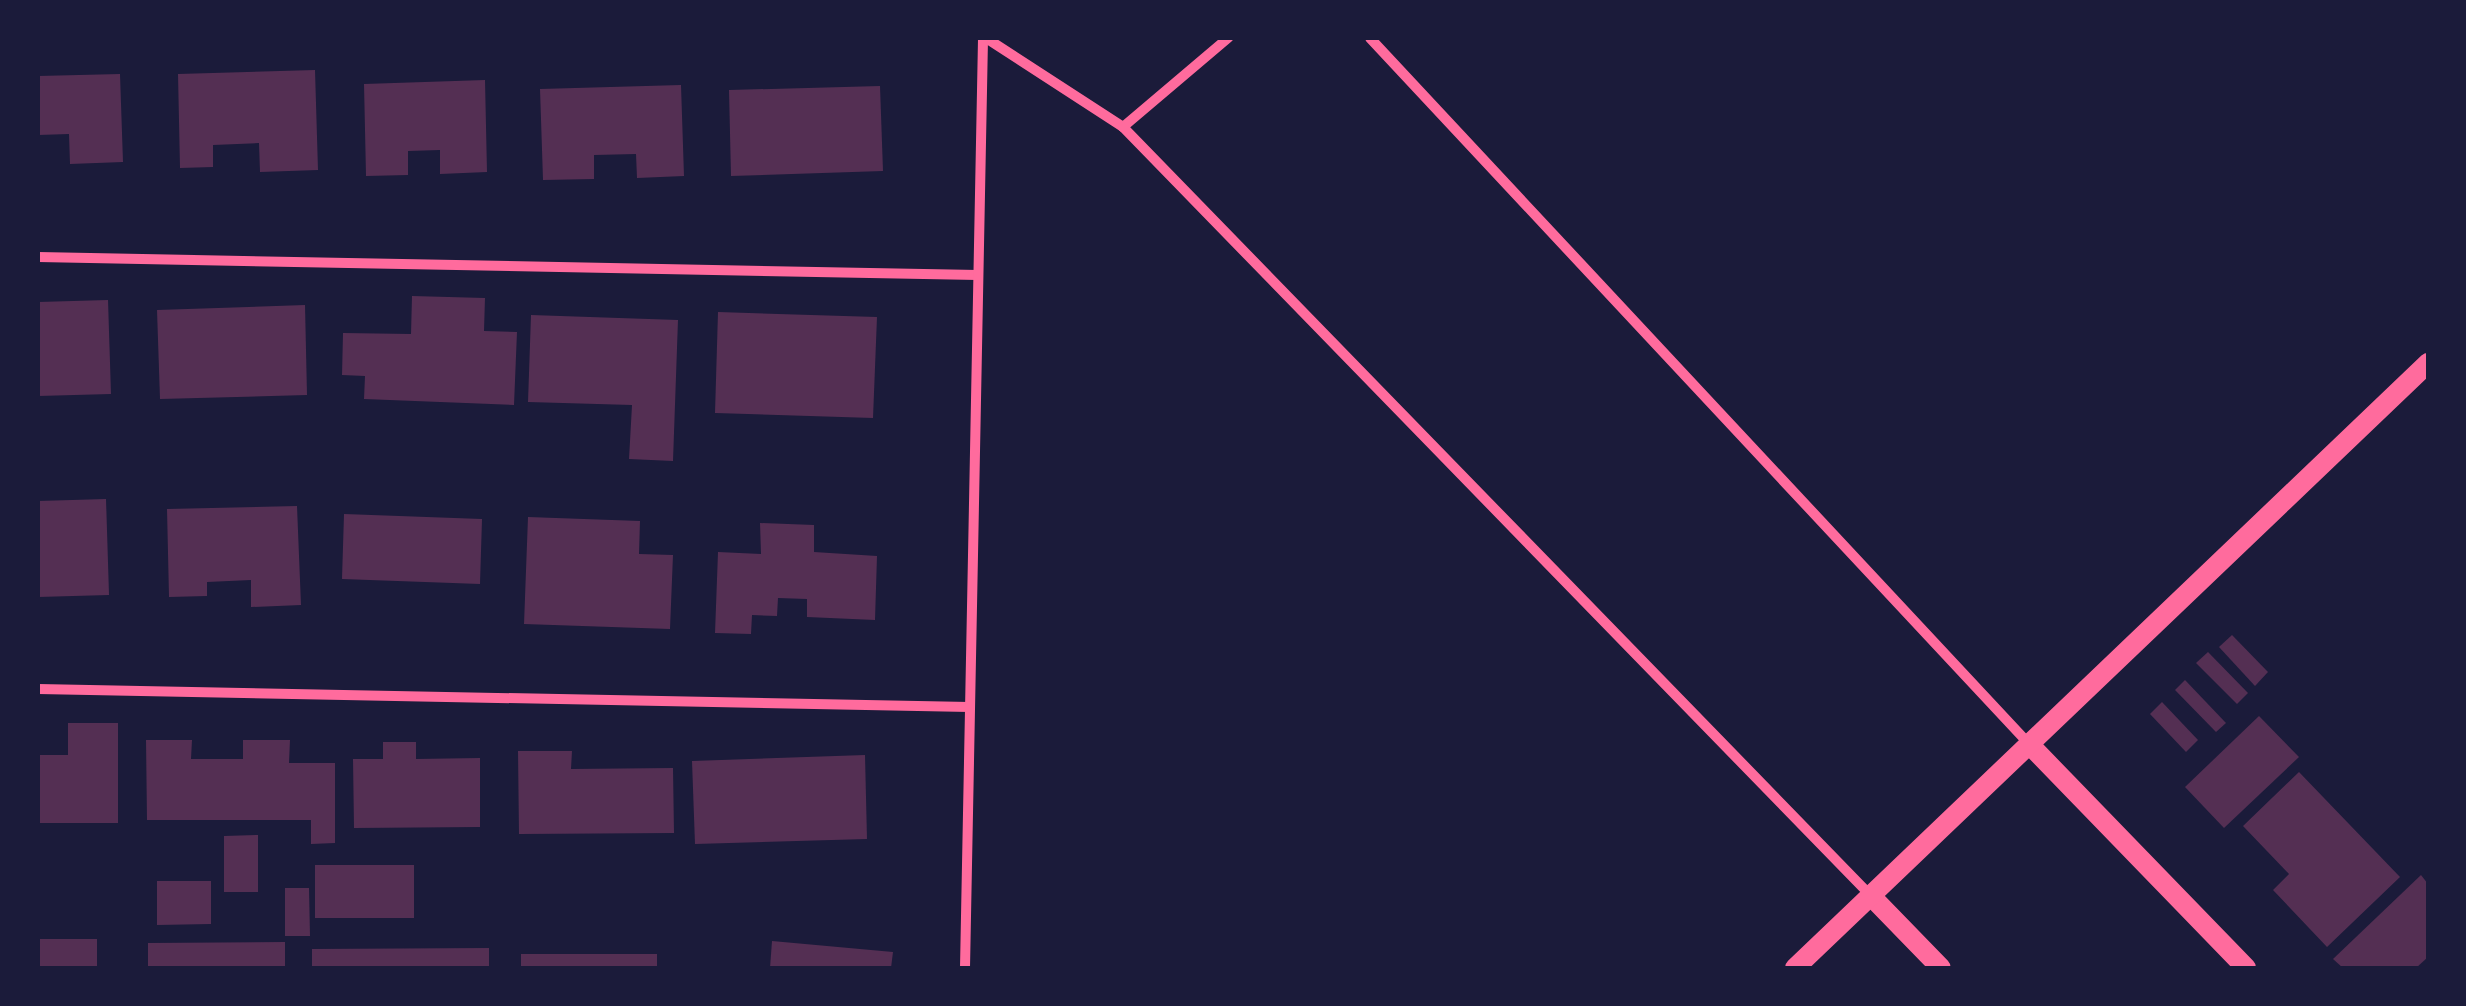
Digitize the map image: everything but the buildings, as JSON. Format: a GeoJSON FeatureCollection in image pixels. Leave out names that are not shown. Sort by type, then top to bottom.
{"type":"FeatureCollection","features":[{"type":"Feature","properties":{"kind":"main road"},"geometry":{"type":"LineString","coordinates":[[1795,968],[2428,363]]}},
{"type":"Feature","properties":{"kind":"main road"},"geometry":{"type":"LineString","coordinates":[[2030,744],[2246,968]]}},
{"type":"Feature","properties":{"kind":"main road"},"geometry":{"type":"LineString","coordinates":[[1871,896],[1941,968]]}},
{"type":"Feature","properties":{"kind":"street"},"geometry":{"type":"LineString","coordinates":[[984,38],[1123,126],[1871,896]]}},
{"type":"Feature","properties":{"kind":"street"},"geometry":{"type":"LineString","coordinates":[[965,968],[984,38]]}},
{"type":"Feature","properties":{"kind":"street"},"geometry":{"type":"LineString","coordinates":[[1123,126],[1228,38]]}},
{"type":"Feature","properties":{"kind":"street"},"geometry":{"type":"LineString","coordinates":[[1370,38],[2030,744]]}},
{"type":"Feature","properties":{"kind":"street"},"geometry":{"type":"LineString","coordinates":[[38,257],[978,275]]}},
{"type":"Feature","properties":{"kind":"street"},"geometry":{"type":"LineString","coordinates":[[38,689],[970,707]]}}]}
